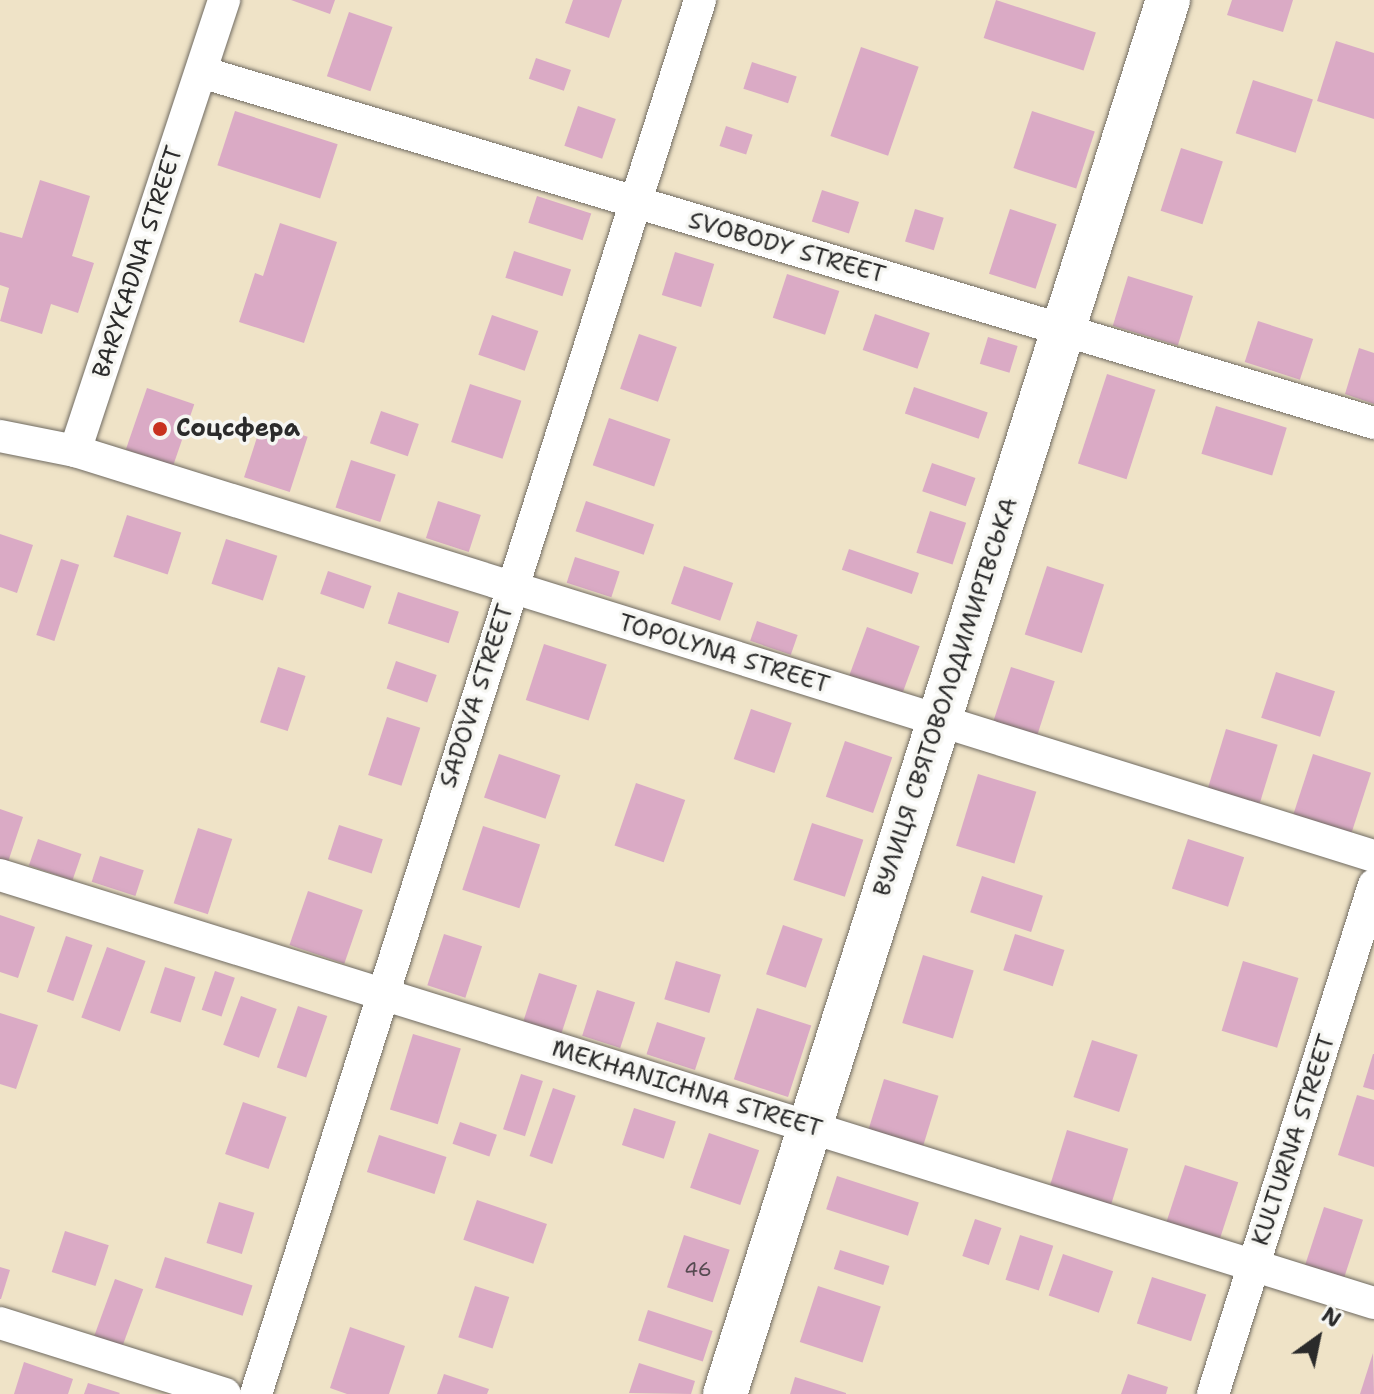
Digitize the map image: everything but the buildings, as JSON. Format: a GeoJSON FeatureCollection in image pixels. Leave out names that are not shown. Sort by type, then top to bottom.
{"type":"FeatureCollection","features":[{"type":"Feature","properties":{"kind":"street","name":"BARYKADNA STREET"},"geometry":{"type":"LineString","coordinates":[[75,451],[224,0]]}},
{"type":"Feature","properties":{"kind":"street","name":"SADOVA STREET"},"geometry":{"type":"LineString","coordinates":[[256,1394],[700,0]]}},
{"type":"Feature","properties":{"kind":"street","name":"ВУЛИЦЯ СВЯТОВОЛОДИМИРІВСЬКА"},"geometry":{"type":"LineString","coordinates":[[725,1394],[1168,0]]}},
{"type":"Feature","properties":{"kind":"street","name":"SVOBODY STREET"},"geometry":{"type":"LineString","coordinates":[[201,72],[1374,423]]}},
{"type":"Feature","properties":{"kind":"street"},"geometry":{"type":"LineString","coordinates":[[0,436],[75,451]]}},
{"type":"Feature","properties":{"kind":"street","name":"TOPOLYNA STREET"},"geometry":{"type":"LineString","coordinates":[[75,451],[1374,856]]}},
{"type":"Feature","properties":{"kind":"street","name":"MEKHANICHNA STREET"},"geometry":{"type":"LineString","coordinates":[[0,875],[1374,1303]]}},
{"type":"Feature","properties":{"kind":"street","name":"KULTURNA STREET"},"geometry":{"type":"LineString","coordinates":[[1213,1394],[1374,885]]}},
{"type":"Feature","properties":{"kind":"street"},"geometry":{"type":"LineString","coordinates":[[0,1323],[225,1394]]}},
{"type":"Feature","properties":{"kind":"place","name":"Соцсфера"},"geometry":{"type":"Point","coordinates":[160,429]}}]}
